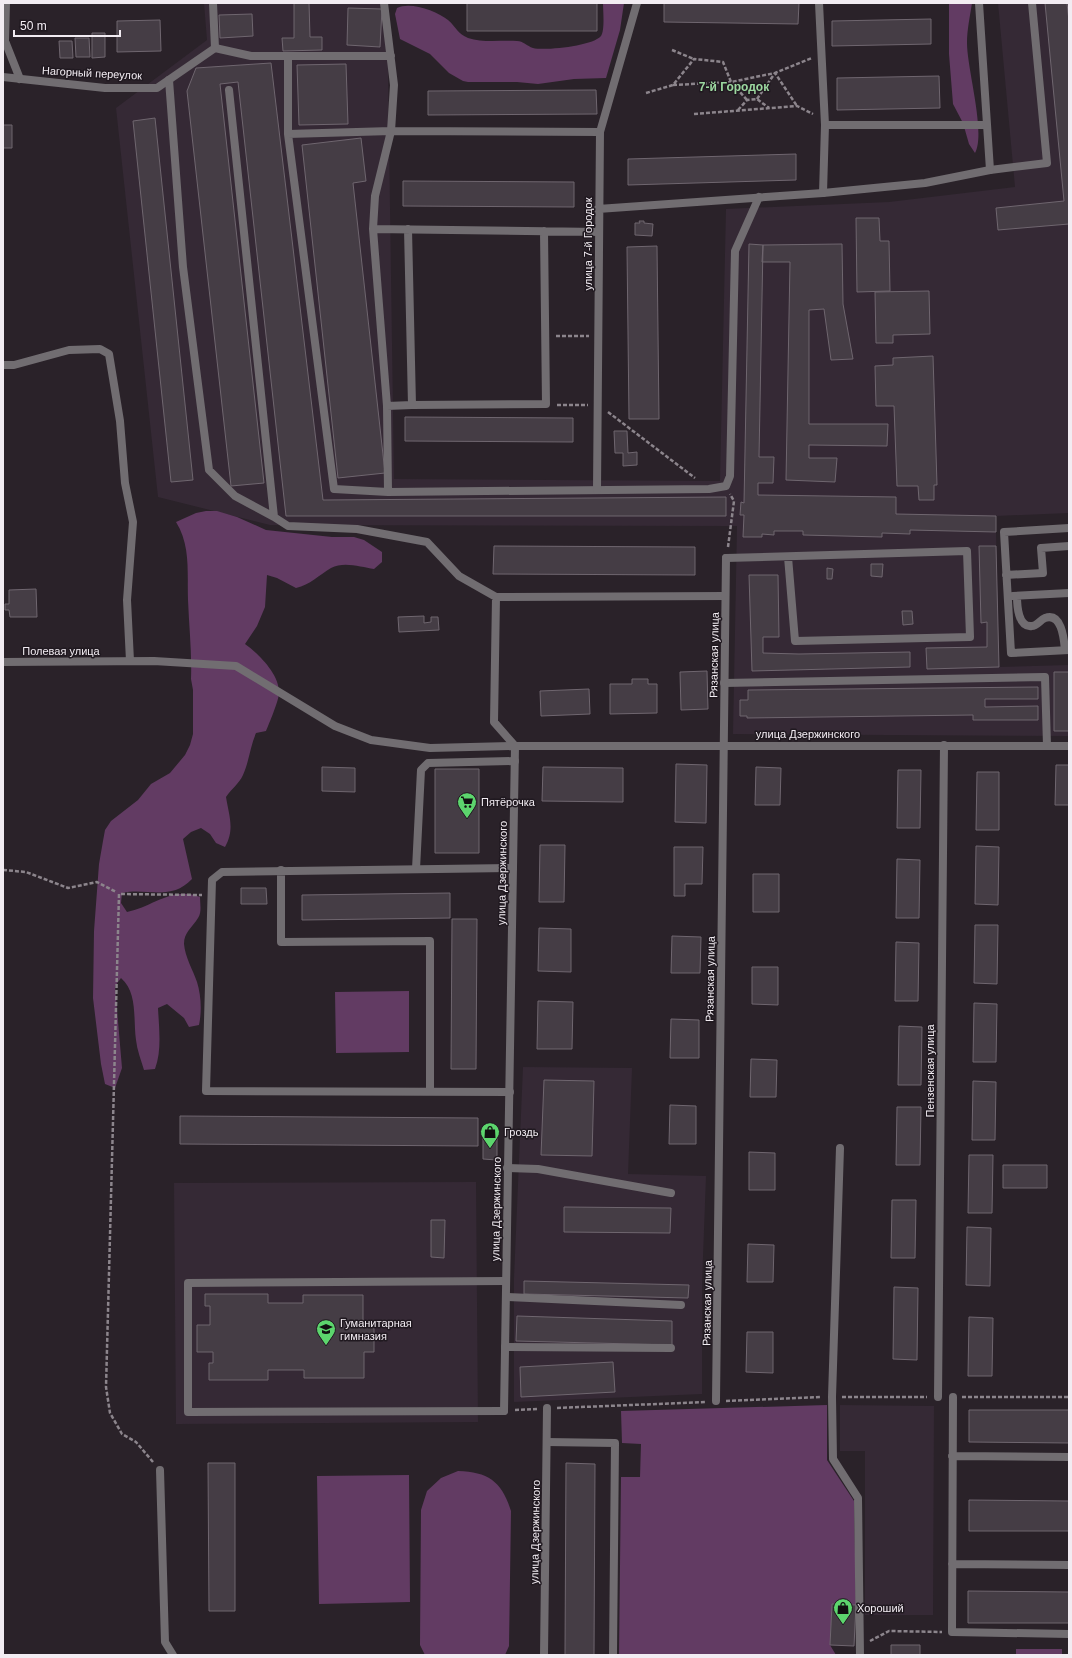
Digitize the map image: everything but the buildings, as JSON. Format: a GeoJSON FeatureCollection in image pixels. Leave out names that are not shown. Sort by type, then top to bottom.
{"type":"FeatureCollection","features":[{"type":"Feature","properties":{"kind":"street"},"geometry":{"type":"LineString","coordinates":[[6,3],[5,41],[20,80]]}},
{"type":"Feature","properties":{"kind":"street"},"geometry":{"type":"LineString","coordinates":[[213,3],[215,48],[251,56],[391,56]]}},
{"type":"Feature","properties":{"kind":"street"},"geometry":{"type":"LineString","coordinates":[[384,3],[394,85],[391,131],[375,196],[373,229],[387,406],[388,492]]}},
{"type":"Feature","properties":{"kind":"street","name":"улица 7-й Городок"},"geometry":{"type":"LineString","coordinates":[[597,490],[599,336],[598,209],[600,132],[637,3]]}},
{"type":"Feature","properties":{"kind":"street"},"geometry":{"type":"LineString","coordinates":[[819,3],[825,122],[823,193]]}},
{"type":"Feature","properties":{"kind":"street"},"geometry":{"type":"LineString","coordinates":[[979,3],[990,170]]}},
{"type":"Feature","properties":{"kind":"street"},"geometry":{"type":"LineString","coordinates":[[598,209],[823,193],[925,183],[990,170],[1047,163],[1032,3]]}},
{"type":"Feature","properties":{"kind":"street","name":"Нагорный переулок"},"geometry":{"type":"LineString","coordinates":[[3,77],[20,80],[120,88],[157,88],[215,48]]}},
{"type":"Feature","properties":{"kind":"street"},"geometry":{"type":"LineString","coordinates":[[288,57],[288,134],[334,489],[388,492],[709,489],[726,486],[730,476],[735,251],[759,197]]}},
{"type":"Feature","properties":{"kind":"street"},"geometry":{"type":"LineString","coordinates":[[169,80],[183,267],[209,470],[235,496],[288,526],[357,529],[427,542],[459,576],[496,597],[725,596]]}},
{"type":"Feature","properties":{"kind":"street"},"geometry":{"type":"LineString","coordinates":[[229,90],[274,517]]}},
{"type":"Feature","properties":{"kind":"street"},"geometry":{"type":"LineString","coordinates":[[825,122],[986,125]]}},
{"type":"Feature","properties":{"kind":"street"},"geometry":{"type":"LineString","coordinates":[[288,134],[391,131],[600,132]]}},
{"type":"Feature","properties":{"kind":"street"},"geometry":{"type":"LineString","coordinates":[[373,229],[599,232]]}},
{"type":"Feature","properties":{"kind":"street"},"geometry":{"type":"LineString","coordinates":[[408,229],[412,405]]}},
{"type":"Feature","properties":{"kind":"street"},"geometry":{"type":"LineString","coordinates":[[387,406],[546,404],[544,231]]}},
{"type":"Feature","properties":{"kind":"street"},"geometry":{"type":"LineString","coordinates":[[3,366],[14,366],[69,350],[100,349],[109,354],[120,421],[125,483],[133,522],[128,600],[130,661]]}},
{"type":"Feature","properties":{"kind":"street"},"geometry":{"type":"LineString","coordinates":[[1017,596],[1019,615],[1023,622],[1028,626],[1032,626],[1045,618],[1055,620],[1061,628],[1067,650],[1011,653],[1004,532],[1069,528]]}},
{"type":"Feature","properties":{"kind":"street"},"geometry":{"type":"LineString","coordinates":[[1006,575],[1043,573],[1042,548],[1069,546]]}},
{"type":"Feature","properties":{"kind":"street"},"geometry":{"type":"LineString","coordinates":[[726,558],[967,551],[970,637],[795,641],[788,557]]}},
{"type":"Feature","properties":{"kind":"street","name":"Рязанская улица"},"geometry":{"type":"LineString","coordinates":[[716,1401],[726,558]]}},
{"type":"Feature","properties":{"kind":"street"},"geometry":{"type":"LineString","coordinates":[[1008,596],[1069,593]]}},
{"type":"Feature","properties":{"kind":"street"},"geometry":{"type":"LineString","coordinates":[[496,597],[494,722],[515,746]]}},
{"type":"Feature","properties":{"kind":"street","name":"Полевая улица"},"geometry":{"type":"LineString","coordinates":[[3,662],[154,661],[236,666],[335,726],[371,740],[430,748],[515,746]]}},
{"type":"Feature","properties":{"kind":"street"},"geometry":{"type":"LineString","coordinates":[[724,683],[1045,677],[1047,746]]}},
{"type":"Feature","properties":{"kind":"street","name":"Пензенская улица"},"geometry":{"type":"LineString","coordinates":[[938,1397],[944,745]]}},
{"type":"Feature","properties":{"kind":"street","name":"улица Дзержинского"},"geometry":{"type":"LineString","coordinates":[[504,1410],[515,746],[1069,746]]}},
{"type":"Feature","properties":{"kind":"street"},"geometry":{"type":"LineString","coordinates":[[416,869],[421,770],[428,763],[515,761]]}},
{"type":"Feature","properties":{"kind":"street"},"geometry":{"type":"LineString","coordinates":[[510,1092],[206,1091],[212,880],[222,872],[513,868]]}},
{"type":"Feature","properties":{"kind":"street"},"geometry":{"type":"LineString","coordinates":[[281,870],[281,942],[430,941],[430,1092]]}},
{"type":"Feature","properties":{"kind":"street"},"geometry":{"type":"LineString","coordinates":[[840,1148],[832,1397],[833,1459],[858,1498],[860,1655]]}},
{"type":"Feature","properties":{"kind":"street"},"geometry":{"type":"LineString","coordinates":[[507,1168],[538,1169],[671,1194]]}},
{"type":"Feature","properties":{"kind":"street"},"geometry":{"type":"LineString","coordinates":[[504,1410],[188,1412],[188,1283],[506,1281]]}},
{"type":"Feature","properties":{"kind":"street"},"geometry":{"type":"LineString","coordinates":[[506,1297],[681,1306]]}},
{"type":"Feature","properties":{"kind":"street"},"geometry":{"type":"LineString","coordinates":[[505,1347],[671,1348]]}},
{"type":"Feature","properties":{"kind":"street"},"geometry":{"type":"LineString","coordinates":[[953,1397],[952,1632],[1069,1634]]}},
{"type":"Feature","properties":{"kind":"street","name":"улица Дзержинского"},"geometry":{"type":"LineString","coordinates":[[544,1655],[547,1408]]}},
{"type":"Feature","properties":{"kind":"street"},"geometry":{"type":"LineString","coordinates":[[547,1442],[615,1443],[613,1655]]}},
{"type":"Feature","properties":{"kind":"street"},"geometry":{"type":"LineString","coordinates":[[952,1456],[1069,1457]]}},
{"type":"Feature","properties":{"kind":"street"},"geometry":{"type":"LineString","coordinates":[[160,1470],[165,1642],[173,1655]]}},
{"type":"Feature","properties":{"kind":"street"},"geometry":{"type":"LineString","coordinates":[[952,1564],[1069,1565]]}},
{"type":"Feature","properties":{"kind":"path"},"geometry":{"type":"LineString","coordinates":[[672,50],[694,59],[723,62],[731,82],[747,100]]}},
{"type":"Feature","properties":{"kind":"path"},"geometry":{"type":"LineString","coordinates":[[646,93],[673,85],[731,82],[775,73],[822,54]]}},
{"type":"Feature","properties":{"kind":"path"},"geometry":{"type":"LineString","coordinates":[[673,85],[694,59]]}},
{"type":"Feature","properties":{"kind":"path"},"geometry":{"type":"LineString","coordinates":[[757,99],[775,73]]}},
{"type":"Feature","properties":{"kind":"path"},"geometry":{"type":"LineString","coordinates":[[775,73],[797,106],[825,122]]}},
{"type":"Feature","properties":{"kind":"path"},"geometry":{"type":"LineString","coordinates":[[738,111],[747,100],[757,99],[769,108]]}},
{"type":"Feature","properties":{"kind":"path"},"geometry":{"type":"LineString","coordinates":[[694,114],[797,106]]}},
{"type":"Feature","properties":{"kind":"path"},"geometry":{"type":"LineString","coordinates":[[545,336],[599,336]]}},
{"type":"Feature","properties":{"kind":"path"},"geometry":{"type":"LineString","coordinates":[[546,404],[598,405],[709,489]]}},
{"type":"Feature","properties":{"kind":"path"},"geometry":{"type":"LineString","coordinates":[[726,486],[734,501],[726,558]]}},
{"type":"Feature","properties":{"kind":"path"},"geometry":{"type":"LineString","coordinates":[[3,870],[26,872],[68,888],[97,882],[116,892]]}},
{"type":"Feature","properties":{"kind":"path"},"geometry":{"type":"LineString","coordinates":[[160,1470],[136,1442],[122,1434],[110,1413],[106,1387],[119,894],[212,895]]}},
{"type":"Feature","properties":{"kind":"path"},"geometry":{"type":"LineString","coordinates":[[504,1410],[832,1397]]}},
{"type":"Feature","properties":{"kind":"path"},"geometry":{"type":"LineString","coordinates":[[860,1646],[889,1631],[952,1632]]}},
{"type":"Feature","properties":{"kind":"shaded area"},"geometry":{"type":"Polygon","coordinates":[[[204,3],[387,3],[394,479],[720,481],[726,209],[889,202],[1015,187],[998,3],[1069,3],[1069,513],[996,516],[996,532],[999,667],[1069,665],[1069,736],[733,734],[737,526],[270,525],[158,497],[116,108],[207,40],[204,3]]]}},
{"type":"Feature","properties":{"kind":"shaded area"},"geometry":{"type":"Polygon","coordinates":[[[603,3],[624,3],[620,30],[606,78],[574,79],[538,84],[463,81],[449,73],[430,54],[400,39],[395,14],[397,8],[402,6],[416,6],[437,13],[448,20],[462,34],[474,40],[519,41],[533,48],[548,49],[589,43],[601,36],[603,25],[603,3]]]}},
{"type":"Feature","properties":{"kind":"shaded area"},"geometry":{"type":"Polygon","coordinates":[[[949,3],[972,3],[967,43],[977,116],[978,144],[975,153],[969,144],[963,123],[953,104],[949,54],[949,3]]]}},
{"type":"Feature","properties":{"kind":"shaded area"},"geometry":{"type":"Polygon","coordinates":[[[217,511],[237,517],[266,530],[332,537],[354,537],[364,540],[382,552],[382,562],[374,569],[352,565],[336,566],[301,587],[296,588],[277,578],[267,575],[265,607],[257,626],[245,644],[262,659],[272,672],[276,679],[279,696],[266,731],[256,733],[243,775],[226,797],[231,828],[225,847],[216,843],[210,834],[201,828],[191,832],[183,839],[192,879],[184,886],[167,892],[122,893],[121,903],[127,912],[163,898],[180,894],[190,894],[200,897],[199,916],[185,936],[184,940],[186,954],[197,982],[201,1003],[199,1025],[189,1027],[184,1018],[167,1004],[158,1008],[160,1039],[159,1054],[155,1069],[144,1070],[138,1051],[135,1032],[134,1007],[130,991],[121,978],[115,986],[122,1068],[115,1088],[105,1084],[93,998],[94,931],[99,864],[105,830],[111,821],[138,800],[151,784],[170,773],[185,755],[190,745],[193,734],[193,690],[191,679],[187,560],[184,541],[176,522],[196,513],[217,511]]]}},
{"type":"Feature","properties":{"kind":"shaded area"},"geometry":{"type":"Polygon","coordinates":[[[409,991],[409,1052],[336,1053],[335,992],[409,991]]]}},
{"type":"Feature","properties":{"kind":"shaded area"},"geometry":{"type":"Polygon","coordinates":[[[523,1067],[632,1068],[628,1174],[706,1176],[702,1284],[702,1394],[514,1402],[514,1278],[523,1067]]]}},
{"type":"Feature","properties":{"kind":"shaded area","name":"Гуманитарная гимназия"},"geometry":{"type":"Polygon","coordinates":[[[476,1182],[478,1422],[176,1424],[174,1183],[476,1182]]]}},
{"type":"Feature","properties":{"kind":"shaded area"},"geometry":{"type":"Polygon","coordinates":[[[827,1405],[827,1460],[854,1501],[856,1605],[832,1604],[830,1645],[836,1655],[619,1655],[621,1477],[640,1477],[641,1444],[622,1443],[621,1411],[827,1405]]]}},
{"type":"Feature","properties":{"kind":"shaded area"},"geometry":{"type":"Polygon","coordinates":[[[840,1405],[934,1406],[933,1615],[865,1615],[865,1451],[840,1451],[840,1405]]]}},
{"type":"Feature","properties":{"kind":"shaded area"},"geometry":{"type":"Polygon","coordinates":[[[458,1471],[486,1476],[493,1480],[503,1493],[511,1511],[509,1646],[505,1655],[425,1655],[420,1645],[421,1510],[427,1491],[441,1478],[458,1471]]]}},
{"type":"Feature","properties":{"kind":"shaded area"},"geometry":{"type":"Polygon","coordinates":[[[409,1475],[410,1602],[319,1604],[317,1476],[409,1475]]]}},
{"type":"Feature","properties":{"kind":"shaded area"},"geometry":{"type":"Polygon","coordinates":[[[1016,1649],[1062,1649],[1062,1655],[1016,1655],[1016,1649]]]}},
{"type":"Feature","properties":{"kind":"place","name":"Пятёрочка"},"geometry":{"type":"Point","coordinates":[467,819]}},
{"type":"Feature","properties":{"kind":"place","name":"Гроздь"},"geometry":{"type":"Point","coordinates":[490,1149]}},
{"type":"Feature","properties":{"kind":"place","name":"Гуманитарная гимназия"},"geometry":{"type":"Point","coordinates":[326,1346]}},
{"type":"Feature","properties":{"kind":"place","name":"Хороший"},"geometry":{"type":"Point","coordinates":[843,1625]}},
{"type":"Feature","properties":{"kind":"district","name":"7-й Городок"},"geometry":{"type":"Point","coordinates":[734,87]}}]}
